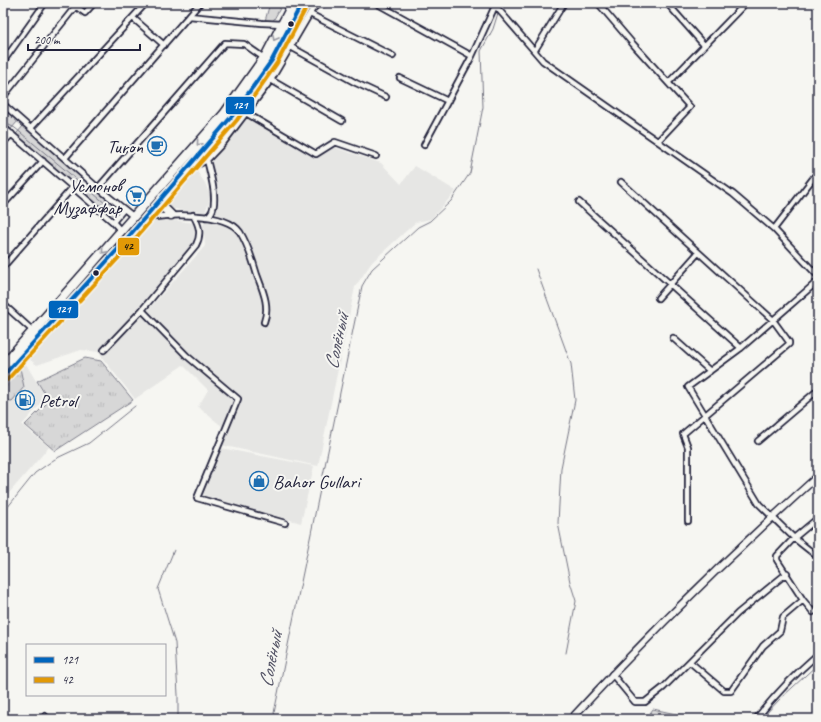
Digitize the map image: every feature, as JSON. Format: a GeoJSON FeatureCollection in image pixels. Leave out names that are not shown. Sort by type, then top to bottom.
{"type":"FeatureCollection","features":[{"type":"Feature","properties":{"kind":"highway"},"geometry":{"type":"LineString","coordinates":[[3,365],[214,126],[246,85],[264,58],[293,3]]}},
{"type":"Feature","properties":{"kind":"highway"},"geometry":{"type":"LineString","coordinates":[[3,376],[117,250],[227,121],[259,79],[286,37],[302,3]]}},
{"type":"Feature","properties":{"kind":"highway"},"geometry":{"type":"LineString","coordinates":[[162,196],[161,205],[171,215]]}},
{"type":"Feature","properties":{"kind":"highway"},"geometry":{"type":"LineString","coordinates":[[134,217],[142,219]]}},
{"type":"Feature","properties":{"kind":"street"},"geometry":{"type":"LineString","coordinates":[[3,62],[45,3]]}},
{"type":"Feature","properties":{"kind":"street"},"geometry":{"type":"LineString","coordinates":[[70,3],[85,13],[94,3]]}},
{"type":"Feature","properties":{"kind":"street"},"geometry":{"type":"LineString","coordinates":[[31,128],[146,3]]}},
{"type":"Feature","properties":{"kind":"street"},"geometry":{"type":"LineString","coordinates":[[65,158],[200,3]]}},
{"type":"Feature","properties":{"kind":"street"},"geometry":{"type":"LineString","coordinates":[[184,171],[207,160],[271,80],[310,14],[317,5],[326,3]]}},
{"type":"Feature","properties":{"kind":"street"},"geometry":{"type":"LineString","coordinates":[[376,3],[472,56]]}},
{"type":"Feature","properties":{"kind":"street"},"geometry":{"type":"LineString","coordinates":[[489,3],[494,4],[543,60],[733,194],[774,229],[818,276]]}},
{"type":"Feature","properties":{"kind":"street"},"geometry":{"type":"LineString","coordinates":[[535,50],[564,3]]}},
{"type":"Feature","properties":{"kind":"street"},"geometry":{"type":"LineString","coordinates":[[598,3],[633,44],[669,82],[690,108],[658,141]]}},
{"type":"Feature","properties":{"kind":"street"},"geometry":{"type":"LineString","coordinates":[[667,3],[704,45]]}},
{"type":"Feature","properties":{"kind":"street"},"geometry":{"type":"LineString","coordinates":[[669,82],[742,7],[743,3]]}},
{"type":"Feature","properties":{"kind":"street"},"geometry":{"type":"LineString","coordinates":[[424,145],[472,56],[494,4]]}},
{"type":"Feature","properties":{"kind":"street"},"geometry":{"type":"LineString","coordinates":[[3,97],[75,6]]}},
{"type":"Feature","properties":{"kind":"street"},"geometry":{"type":"LineString","coordinates":[[310,14],[392,56]]}},
{"type":"Feature","properties":{"kind":"street"},"geometry":{"type":"LineString","coordinates":[[189,16],[283,24]]}},
{"type":"Feature","properties":{"kind":"street"},"geometry":{"type":"LineString","coordinates":[[133,18],[164,45]]}},
{"type":"Feature","properties":{"kind":"street"},"geometry":{"type":"LineString","coordinates":[[98,188],[225,43],[244,44],[264,58]]}},
{"type":"Feature","properties":{"kind":"street"},"geometry":{"type":"LineString","coordinates":[[291,47],[356,83],[386,96]]}},
{"type":"Feature","properties":{"kind":"street"},"geometry":{"type":"LineString","coordinates":[[400,78],[448,101]]}},
{"type":"Feature","properties":{"kind":"street"},"geometry":{"type":"LineString","coordinates":[[271,80],[342,121]]}},
{"type":"Feature","properties":{"kind":"street"},"geometry":{"type":"LineString","coordinates":[[3,104],[98,188],[134,217]]}},
{"type":"Feature","properties":{"kind":"street"},"geometry":{"type":"LineString","coordinates":[[246,113],[316,154],[335,142],[376,156]]}},
{"type":"Feature","properties":{"kind":"street"},"geometry":{"type":"LineString","coordinates":[[3,127],[113,222],[121,231]]}},
{"type":"Feature","properties":{"kind":"street"},"geometry":{"type":"LineString","coordinates":[[3,143],[12,134]]}},
{"type":"Feature","properties":{"kind":"street"},"geometry":{"type":"LineString","coordinates":[[205,217],[210,215],[214,195],[207,160]]}},
{"type":"Feature","properties":{"kind":"street"},"geometry":{"type":"LineString","coordinates":[[3,205],[43,161]]}},
{"type":"Feature","properties":{"kind":"street"},"geometry":{"type":"LineString","coordinates":[[774,229],[803,194],[818,172]]}},
{"type":"Feature","properties":{"kind":"street"},"geometry":{"type":"LineString","coordinates":[[621,182],[773,320],[788,339],[788,344],[683,434],[688,447],[688,521]]}},
{"type":"Feature","properties":{"kind":"street"},"geometry":{"type":"LineString","coordinates":[[3,267],[73,187]]}},
{"type":"Feature","properties":{"kind":"street"},"geometry":{"type":"LineString","coordinates":[[579,202],[741,348]]}},
{"type":"Feature","properties":{"kind":"street"},"geometry":{"type":"LineString","coordinates":[[113,222],[124,209]]}},
{"type":"Feature","properties":{"kind":"street"},"geometry":{"type":"LineString","coordinates":[[142,219],[171,215],[193,215],[228,224],[239,231],[250,252],[267,303],[267,314],[264,322]]}},
{"type":"Feature","properties":{"kind":"street"},"geometry":{"type":"LineString","coordinates":[[104,350],[142,310],[199,240],[199,228],[193,215]]}},
{"type":"Feature","properties":{"kind":"street"},"geometry":{"type":"LineString","coordinates":[[658,298],[698,253]]}},
{"type":"Feature","properties":{"kind":"street"},"geometry":{"type":"LineString","coordinates":[[818,281],[741,348],[688,387],[759,504],[794,538],[818,557]]}},
{"type":"Feature","properties":{"kind":"street"},"geometry":{"type":"LineString","coordinates":[[3,304],[33,331]]}},
{"type":"Feature","properties":{"kind":"street"},"geometry":{"type":"LineString","coordinates":[[142,310],[187,356],[238,399],[197,498],[285,523]]}},
{"type":"Feature","properties":{"kind":"street"},"geometry":{"type":"LineString","coordinates":[[673,338],[710,371]]}},
{"type":"Feature","properties":{"kind":"street"},"geometry":{"type":"LineString","coordinates":[[758,441],[818,390]]}},
{"type":"Feature","properties":{"kind":"street"},"geometry":{"type":"LineString","coordinates":[[571,719],[612,674],[772,518],[818,476]]}},
{"type":"Feature","properties":{"kind":"street"},"geometry":{"type":"LineString","coordinates":[[813,612],[803,600],[787,573],[777,560],[777,556],[794,538],[818,518]]}},
{"type":"Feature","properties":{"kind":"street"},"geometry":{"type":"LineString","coordinates":[[612,674],[635,702],[640,704],[664,687],[738,612],[787,573]]}},
{"type":"Feature","properties":{"kind":"street"},"geometry":{"type":"LineString","coordinates":[[690,662],[724,691],[731,691],[763,646],[780,631],[783,617],[803,600]]}},
{"type":"Feature","properties":{"kind":"street"},"geometry":{"type":"LineString","coordinates":[[756,719],[771,700],[800,669],[818,654]]}},
{"type":"Feature","properties":{"kind":"street"},"geometry":{"type":"LineString","coordinates":[[42,719],[45,716],[48,719]]}},
{"type":"Feature","properties":{"kind":"shaded area"},"geometry":{"type":"Polygon","coordinates":[[[247,115],[316,156],[333,147],[381,163],[401,184],[415,166],[456,191],[431,219],[416,222],[372,262],[355,287],[318,466],[216,444],[223,427],[198,407],[208,390],[183,365],[135,399],[100,355],[147,311],[205,246],[203,225],[217,198],[204,172],[247,115]]]}},
{"type":"Feature","properties":{"kind":"shaded area"},"geometry":{"type":"Polygon","coordinates":[[[196,170],[205,183],[211,197],[204,215],[170,208],[166,202],[196,170]]]}},
{"type":"Feature","properties":{"kind":"shaded area"},"geometry":{"type":"Polygon","coordinates":[[[151,217],[194,223],[194,243],[100,352],[81,350],[37,365],[25,356],[151,217]]]}},
{"type":"Feature","properties":{"kind":"shaded area"},"geometry":{"type":"Polygon","coordinates":[[[23,359],[46,398],[22,425],[49,447],[3,500],[3,382],[23,359]]]}},
{"type":"Feature","properties":{"kind":"shaded area","name":"Bahor Gullari"},"geometry":{"type":"Polygon","coordinates":[[[221,448],[314,466],[301,523],[202,495],[221,448]]]}},
{"type":"Feature","properties":{"kind":"green space"},"geometry":{"type":"Polygon","coordinates":[[[270,3],[283,3],[273,21],[265,21],[270,3]]]}},
{"type":"Feature","properties":{"kind":"green space"},"geometry":{"type":"Polygon","coordinates":[[[306,3],[313,3],[264,86],[205,158],[203,158],[247,103],[260,84],[284,45],[306,3]]]}},
{"type":"Feature","properties":{"kind":"green space"},"geometry":{"type":"Polygon","coordinates":[[[3,108],[18,121],[11,129],[3,123],[3,108]]]}},
{"type":"Feature","properties":{"kind":"green space"},"geometry":{"type":"Polygon","coordinates":[[[24,125],[120,209],[112,218],[16,134],[24,125]]]}},
{"type":"Feature","properties":{"kind":"green space"},"geometry":{"type":"Polygon","coordinates":[[[85,358],[101,361],[133,400],[55,451],[25,425],[49,401],[37,381],[85,358]]]}},
{"type":"Feature","properties":{"kind":"green space"},"geometry":{"type":"Polygon","coordinates":[[[20,368],[24,387],[12,401],[3,400],[3,387],[20,368]]]}},
{"type":"Feature","properties":{"kind":"green space"},"geometry":{"type":"Polygon","coordinates":[[[653,709],[699,719],[646,719],[653,709]]]}},
{"type":"Feature","properties":{"kind":"waterway","name":"Солёный"},"geometry":{"type":"LineString","coordinates":[[277,719],[274,713],[362,286],[372,269],[418,227],[430,221],[451,201],[470,173],[483,107],[481,51],[493,29],[498,13]]}},
{"type":"Feature","properties":{"kind":"waterway"},"geometry":{"type":"LineString","coordinates":[[3,122],[15,128],[112,209]]}},
{"type":"Feature","properties":{"kind":"waterway"},"geometry":{"type":"LineString","coordinates":[[536,269],[571,364],[575,400],[561,468],[558,523],[570,582],[576,601],[566,653]]}},
{"type":"Feature","properties":{"kind":"waterway"},"geometry":{"type":"LineString","coordinates":[[3,513],[35,473],[55,459],[89,443],[135,406]]}},
{"type":"Feature","properties":{"kind":"waterway"},"geometry":{"type":"LineString","coordinates":[[174,550],[158,589],[175,643],[178,719]]}},
{"type":"Feature","properties":{"kind":"waterway"},"geometry":{"type":"LineString","coordinates":[[761,719],[818,664]]}},
{"type":"Feature","properties":{"kind":"transit line","name":"121"},"geometry":{"type":"LineString","coordinates":[[3,376],[117,250],[232,116],[272,60],[302,3]]}},
{"type":"Feature","properties":{"kind":"transit line","name":"42"},"geometry":{"type":"LineString","coordinates":[[7,380],[122,254],[237,120],[277,63],[307,6]]}},
{"type":"Feature","properties":{"kind":"place","name":"Turon"},"geometry":{"type":"Point","coordinates":[157,146]}},
{"type":"Feature","properties":{"kind":"place","name":"Усмонов Музаффар"},"geometry":{"type":"Point","coordinates":[136,196]}},
{"type":"Feature","properties":{"kind":"place","name":"Petrol"},"geometry":{"type":"Point","coordinates":[25,400]}},
{"type":"Feature","properties":{"kind":"place","name":"Bahor Gullari"},"geometry":{"type":"Point","coordinates":[259,481]}}]}
